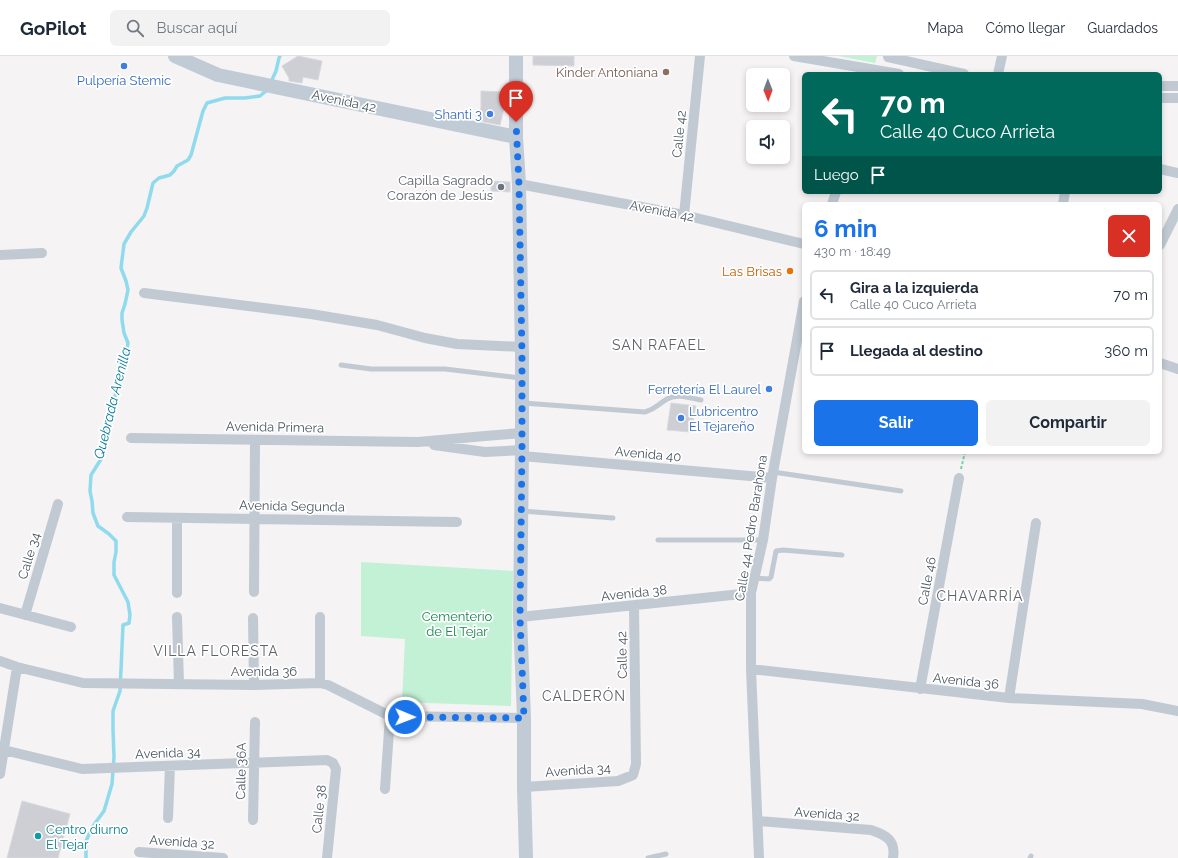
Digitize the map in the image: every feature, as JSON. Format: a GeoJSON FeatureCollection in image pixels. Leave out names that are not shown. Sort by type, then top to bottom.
{"type":"FeatureCollection","features":[{"type":"Feature","properties":{"kind":"main road","name":"Avenida 42"},"geometry":{"type":"LineString","coordinates":[[175,56],[218,75],[516,137]]}},
{"type":"Feature","properties":{"kind":"main road"},"geometry":{"type":"LineString","coordinates":[[516,56],[516,137],[519,184],[522,347],[520,617],[524,718],[526,858]]}},
{"type":"Feature","properties":{"kind":"street","name":"Calle 42"},"geometry":{"type":"LineString","coordinates":[[684,214],[700,56]]}},
{"type":"Feature","properties":{"kind":"street"},"geometry":{"type":"LineString","coordinates":[[794,56],[882,72],[888,57],[955,72]]}},
{"type":"Feature","properties":{"kind":"street"},"geometry":{"type":"LineString","coordinates":[[998,72],[1002,56]]}},
{"type":"Feature","properties":{"kind":"street"},"geometry":{"type":"LineString","coordinates":[[1162,86],[1178,86]]}},
{"type":"Feature","properties":{"kind":"street"},"geometry":{"type":"LineString","coordinates":[[1162,98],[1178,98]]}},
{"type":"Feature","properties":{"kind":"street"},"geometry":{"type":"LineString","coordinates":[[1162,169],[1178,173]]}},
{"type":"Feature","properties":{"kind":"street","name":"Avenida 42"},"geometry":{"type":"LineString","coordinates":[[519,184],[684,214],[802,244]]}},
{"type":"Feature","properties":{"kind":"street"},"geometry":{"type":"LineString","coordinates":[[1162,241],[1178,209]]}},
{"type":"Feature","properties":{"kind":"street"},"geometry":{"type":"LineString","coordinates":[[0,255],[42,253]]}},
{"type":"Feature","properties":{"kind":"street"},"geometry":{"type":"LineString","coordinates":[[144,293],[311,314],[377,324],[425,338],[457,344],[522,347]]}},
{"type":"Feature","properties":{"kind":"street","name":"Calle 44 Pedro Barahona"},"geometry":{"type":"LineString","coordinates":[[759,858],[751,669],[751,593],[763,540],[772,475],[802,312]]}},
{"type":"Feature","properties":{"kind":"street"},"geometry":{"type":"LineString","coordinates":[[1162,364],[1178,369]]}},
{"type":"Feature","properties":{"kind":"street","name":"Avenida Primera"},"geometry":{"type":"LineString","coordinates":[[131,438],[418,442],[522,433]]}},
{"type":"Feature","properties":{"kind":"street"},"geometry":{"type":"LineString","coordinates":[[254,592],[255,440]]}},
{"type":"Feature","properties":{"kind":"street","name":"Avenida Primera"},"geometry":{"type":"LineString","coordinates":[[418,442],[485,452],[522,453]]}},
{"type":"Feature","properties":{"kind":"street","name":"Avenida 40"},"geometry":{"type":"LineString","coordinates":[[522,453],[772,475]]}},
{"type":"Feature","properties":{"kind":"street","name":"Calle 46"},"geometry":{"type":"LineString","coordinates":[[920,689],[959,478]]}},
{"type":"Feature","properties":{"kind":"street","name":"Calle 34"},"geometry":{"type":"LineString","coordinates":[[24,615],[58,504]]}},
{"type":"Feature","properties":{"kind":"street","name":"Avenida Segunda"},"geometry":{"type":"LineString","coordinates":[[127,517],[457,522]]}},
{"type":"Feature","properties":{"kind":"street"},"geometry":{"type":"LineString","coordinates":[[176,593],[177,518]]}},
{"type":"Feature","properties":{"kind":"street"},"geometry":{"type":"LineString","coordinates":[[1009,698],[1036,523]]}},
{"type":"Feature","properties":{"kind":"street","name":"Avenida 38"},"geometry":{"type":"LineString","coordinates":[[520,617],[751,593]]}},
{"type":"Feature","properties":{"kind":"street","name":"Calle 42"},"geometry":{"type":"LineString","coordinates":[[633,775],[636,764],[634,606]]}},
{"type":"Feature","properties":{"kind":"street"},"geometry":{"type":"LineString","coordinates":[[0,608],[71,627]]}},
{"type":"Feature","properties":{"kind":"street"},"geometry":{"type":"LineString","coordinates":[[177,617],[179,684]]}},
{"type":"Feature","properties":{"kind":"street"},"geometry":{"type":"LineString","coordinates":[[320,617],[320,684]]}},
{"type":"Feature","properties":{"kind":"street"},"geometry":{"type":"LineString","coordinates":[[253,618],[254,685]]}},
{"type":"Feature","properties":{"kind":"street","name":"Avenida 36"},"geometry":{"type":"LineString","coordinates":[[0,661],[17,667],[83,683],[254,685],[320,684],[328,685],[390,716],[524,718]]}},
{"type":"Feature","properties":{"kind":"street"},"geometry":{"type":"LineString","coordinates":[[0,774],[17,667]]}},
{"type":"Feature","properties":{"kind":"street","name":"Avenida 36"},"geometry":{"type":"LineString","coordinates":[[751,669],[1009,698],[1142,704],[1178,711]]}},
{"type":"Feature","properties":{"kind":"street"},"geometry":{"type":"LineString","coordinates":[[385,789],[390,716]]}},
{"type":"Feature","properties":{"kind":"street","name":"Calle 36A"},"geometry":{"type":"LineString","coordinates":[[253,820],[255,722]]}},
{"type":"Feature","properties":{"kind":"street","name":"Avenida 34"},"geometry":{"type":"LineString","coordinates":[[4,750],[82,769],[327,760],[333,763]]}},
{"type":"Feature","properties":{"kind":"street","name":"Calle 38"},"geometry":{"type":"LineString","coordinates":[[327,858],[336,769],[333,763]]}},
{"type":"Feature","properties":{"kind":"street"},"geometry":{"type":"LineString","coordinates":[[168,818],[170,766]]}},
{"type":"Feature","properties":{"kind":"street","name":"Avenida 34"},"geometry":{"type":"LineString","coordinates":[[524,787],[618,781],[633,775]]}},
{"type":"Feature","properties":{"kind":"street","name":"Avenida 32"},"geometry":{"type":"LineString","coordinates":[[758,821],[871,830],[884,835],[891,842],[894,852],[893,858]]}},
{"type":"Feature","properties":{"kind":"street","name":"Avenida 32"},"geometry":{"type":"LineString","coordinates":[[139,852],[223,858]]}},
{"type":"Feature","properties":{"kind":"lane"},"geometry":{"type":"LineString","coordinates":[[341,365],[371,369],[445,369],[522,378]]}},
{"type":"Feature","properties":{"kind":"lane"},"geometry":{"type":"LineString","coordinates":[[522,402],[645,412],[653,410],[666,399],[673,397],[680,396],[701,400]]}},
{"type":"Feature","properties":{"kind":"lane"},"geometry":{"type":"LineString","coordinates":[[772,475],[901,491]]}},
{"type":"Feature","properties":{"kind":"lane"},"geometry":{"type":"LineString","coordinates":[[521,511],[613,518]]}},
{"type":"Feature","properties":{"kind":"lane"},"geometry":{"type":"LineString","coordinates":[[658,540],[763,540]]}},
{"type":"Feature","properties":{"kind":"lane"},"geometry":{"type":"LineString","coordinates":[[754,578],[769,579],[771,577],[776,551],[783,550],[842,556]]}},
{"type":"Feature","properties":{"kind":"lane"},"geometry":{"type":"LineString","coordinates":[[648,858],[666,854]]}},
{"type":"Feature","properties":{"kind":"path"},"geometry":{"type":"LineString","coordinates":[[959,478],[965,454]]}},
{"type":"Feature","properties":{"kind":"green space"},"geometry":{"type":"Polygon","coordinates":[[[839,56],[877,56],[875,63],[839,56]]]}},
{"type":"Feature","properties":{"kind":"green space","name":"Cementerio de El Tejar"},"geometry":{"type":"Polygon","coordinates":[[[361,562],[513,571],[511,706],[402,702],[405,639],[361,636],[361,562]]]}},
{"type":"Feature","properties":{"kind":"building"},"geometry":{"type":"Polygon","coordinates":[[[298,56],[322,61],[318,80],[303,77],[302,83],[289,81],[289,78],[282,66],[298,56]]]}},
{"type":"Feature","properties":{"kind":"building"},"geometry":{"type":"Polygon","coordinates":[[[533,56],[574,56],[574,66],[533,65],[533,56]]]}},
{"type":"Feature","properties":{"kind":"building"},"geometry":{"type":"Polygon","coordinates":[[[481,91],[504,92],[504,108],[500,125],[474,120],[481,108],[481,91]]]}},
{"type":"Feature","properties":{"kind":"building","name":"Capilla Sagrado Corazón de Jesús"},"geometry":{"type":"Polygon","coordinates":[[[491,181],[510,182],[510,192],[491,191],[491,181]]]}},
{"type":"Feature","properties":{"kind":"building","name":"Lubricentro El Tejareño"},"geometry":{"type":"Polygon","coordinates":[[[671,403],[696,406],[691,432],[667,430],[671,403]]]}},
{"type":"Feature","properties":{"kind":"building","name":"Centro diurno El Tejar"},"geometry":{"type":"Polygon","coordinates":[[[22,801],[70,814],[58,858],[7,858],[22,801]]]}},
{"type":"Feature","properties":{"kind":"waterway","name":"Quebrada Arenilla"},"geometry":{"type":"LineString","coordinates":[[271,82],[280,56]]}},
{"type":"Feature","properties":{"kind":"waterway","name":"Quebrada Arenilla"},"geometry":{"type":"LineString","coordinates":[[86,858],[86,841],[93,826],[104,811],[112,784],[114,757],[113,711],[120,691],[123,625],[129,623],[130,615],[128,602],[114,575],[116,541],[98,526],[93,513],[90,491],[91,475],[103,456],[105,432],[111,419],[120,363],[126,354],[128,343],[124,333],[122,320],[122,313],[128,290],[121,268],[124,244],[131,232],[144,216],[153,183],[159,178],[170,175],[177,166],[188,160],[191,155],[203,111],[207,103],[225,98],[260,96],[267,90]]}},
{"type":"Feature","properties":{"kind":"place","name":"Pulpería Stemic"},"geometry":{"type":"Point","coordinates":[124,66]}},
{"type":"Feature","properties":{"kind":"place","name":"Kinder Antoniana"},"geometry":{"type":"Point","coordinates":[666,72]}},
{"type":"Feature","properties":{"kind":"place","name":"Shanti 3"},"geometry":{"type":"Point","coordinates":[490,114]}},
{"type":"Feature","properties":{"kind":"place","name":"Capilla Sagrado Corazón de Jesús"},"geometry":{"type":"Point","coordinates":[501,187]}},
{"type":"Feature","properties":{"kind":"place","name":"Las Brisas"},"geometry":{"type":"Point","coordinates":[790,271]}},
{"type":"Feature","properties":{"kind":"place","name":"Ferretería El Laurel"},"geometry":{"type":"Point","coordinates":[769,389]}},
{"type":"Feature","properties":{"kind":"place","name":"Lubricentro El Tejareño"},"geometry":{"type":"Point","coordinates":[681,418]}},
{"type":"Feature","properties":{"kind":"place","name":"Centro diurno El Tejar"},"geometry":{"type":"Point","coordinates":[38,836]}},
{"type":"Feature","properties":{"kind":"district","name":"SAN RAFAEL"},"geometry":{"type":"Point","coordinates":[659,345]}},
{"type":"Feature","properties":{"kind":"district","name":"CHAVARRÍA"},"geometry":{"type":"Point","coordinates":[980,596]}},
{"type":"Feature","properties":{"kind":"district","name":"VILLA FLORESTA"},"geometry":{"type":"Point","coordinates":[216,651]}},
{"type":"Feature","properties":{"kind":"district","name":"CALDERÓN"},"geometry":{"type":"Point","coordinates":[584,696]}},
{"type":"Feature","properties":{"kind":"route"},"geometry":{"type":"LineString","coordinates":[[405,717],[524,718],[520,617],[522,355],[519,184],[516,122]]}}]}
